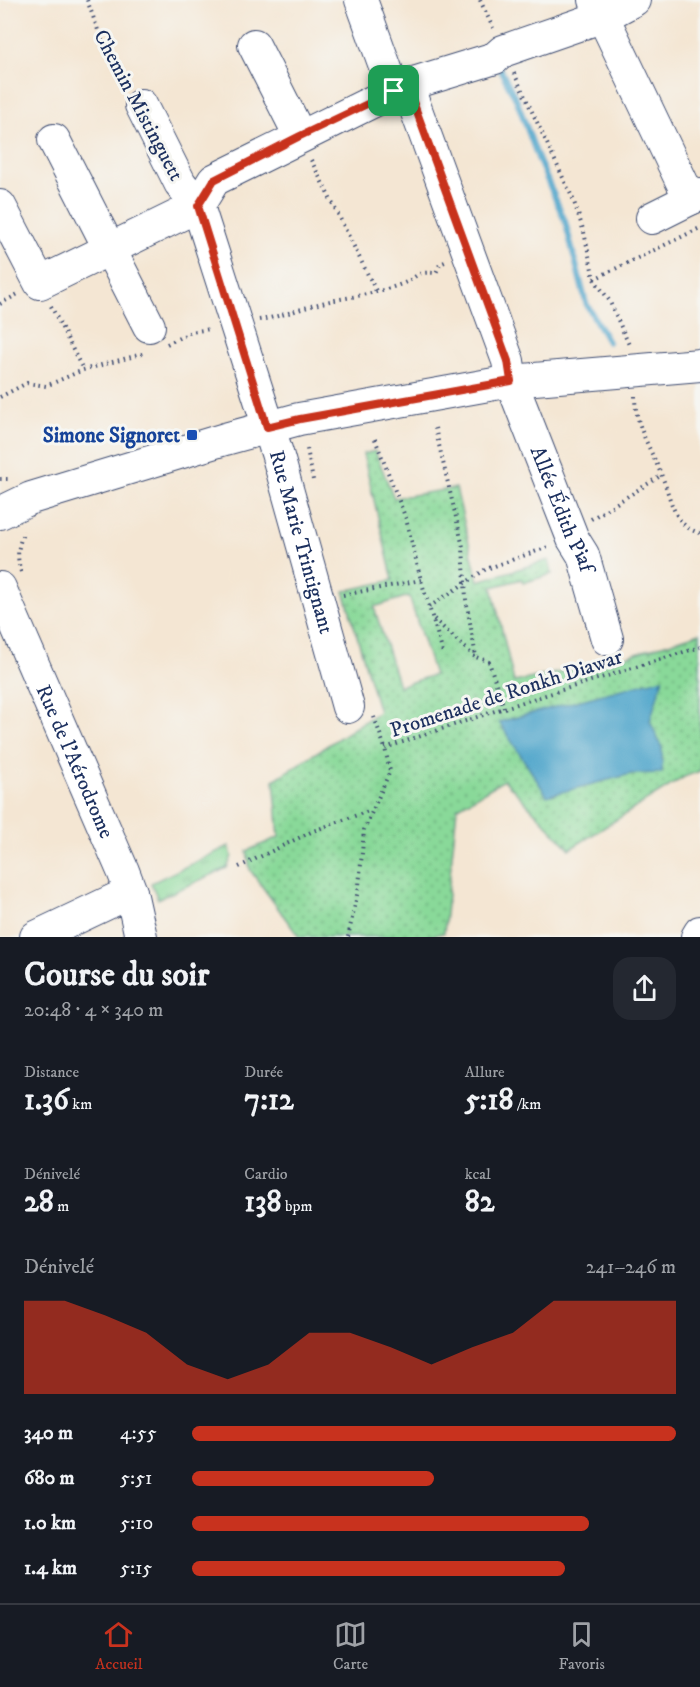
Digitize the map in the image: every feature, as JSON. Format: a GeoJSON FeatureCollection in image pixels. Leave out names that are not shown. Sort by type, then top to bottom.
{"type":"FeatureCollection","features":[{"type":"Feature","properties":{"kind":"street","name":"Allée Édith Piaf"},"geometry":{"type":"LineString","coordinates":[[361,0],[400,88],[508,361],[511,381],[572,536],[583,555],[607,639]]}},
{"type":"Feature","properties":{"kind":"street"},"geometry":{"type":"LineString","coordinates":[[0,206],[40,284],[198,206],[214,180],[400,88],[495,58],[503,51],[599,8],[634,0]]}},
{"type":"Feature","properties":{"kind":"street"},"geometry":{"type":"LineString","coordinates":[[599,8],[697,207],[652,218]]}},
{"type":"Feature","properties":{"kind":"street"},"geometry":{"type":"LineString","coordinates":[[254,45],[300,136]]}},
{"type":"Feature","properties":{"kind":"street","name":"Chemin Mistinguett"},"geometry":{"type":"LineString","coordinates":[[141,105],[180,183],[198,206]]}},
{"type":"Feature","properties":{"kind":"street"},"geometry":{"type":"LineString","coordinates":[[54,140],[149,326]]}},
{"type":"Feature","properties":{"kind":"street","name":"Rue Marie Trintignant"},"geometry":{"type":"LineString","coordinates":[[198,206],[277,453],[348,707]]}},
{"type":"Feature","properties":{"kind":"street"},"geometry":{"type":"LineString","coordinates":[[0,513],[31,498],[300,419],[511,381],[700,365]]}},
{"type":"Feature","properties":{"kind":"street","name":"Rue de l'Aérodrome"},"geometry":{"type":"LineString","coordinates":[[0,588],[130,892],[141,937]]}},
{"type":"Feature","properties":{"kind":"street"},"geometry":{"type":"LineString","coordinates":[[36,937],[130,892]]}},
{"type":"Feature","properties":{"kind":"street"},"geometry":{"type":"LineString","coordinates":[[696,937],[700,932]]}},
{"type":"Feature","properties":{"kind":"path","name":"Chemin Mistinguett"},"geometry":{"type":"LineString","coordinates":[[87,0],[102,41],[124,81],[141,105]]}},
{"type":"Feature","properties":{"kind":"path"},"geometry":{"type":"LineString","coordinates":[[503,51],[551,148],[573,199],[584,232],[594,279],[609,300],[624,331],[630,348],[633,370],[634,411],[662,475],[672,508],[684,525],[693,531],[700,532]]}},
{"type":"Feature","properties":{"kind":"path"},"geometry":{"type":"LineString","coordinates":[[300,136],[376,291]]}},
{"type":"Feature","properties":{"kind":"path"},"geometry":{"type":"LineString","coordinates":[[594,279],[697,207]]}},
{"type":"Feature","properties":{"kind":"path"},"geometry":{"type":"LineString","coordinates":[[40,284],[83,370]]}},
{"type":"Feature","properties":{"kind":"path"},"geometry":{"type":"LineString","coordinates":[[435,428],[463,547],[465,585],[476,657]]}},
{"type":"Feature","properties":{"kind":"path"},"geometry":{"type":"LineString","coordinates":[[375,439],[406,519],[421,580],[443,652]]}},
{"type":"Feature","properties":{"kind":"path"},"geometry":{"type":"LineString","coordinates":[[429,607],[486,569],[572,536],[662,475]]}},
{"type":"Feature","properties":{"kind":"path"},"geometry":{"type":"LineString","coordinates":[[339,596],[421,580]]}},
{"type":"Feature","properties":{"kind":"path"},"geometry":{"type":"LineString","coordinates":[[433,618],[476,657],[489,662],[504,708]]}},
{"type":"Feature","properties":{"kind":"path","name":"Promenade de Ronkh Diawar"},"geometry":{"type":"LineString","coordinates":[[348,937],[359,886],[362,840],[372,810],[390,771],[385,748],[700,647]]}},
{"type":"Feature","properties":{"kind":"path"},"geometry":{"type":"LineString","coordinates":[[239,867],[313,831],[372,810]]}},
{"type":"Feature","properties":{"kind":"green space"},"geometry":{"type":"Polygon","coordinates":[[[375,451],[394,498],[456,488],[478,581],[549,560],[552,574],[523,583],[522,579],[492,587],[514,682],[608,662],[700,633],[700,771],[684,777],[570,849],[504,780],[457,808],[444,933],[426,937],[299,937],[250,870],[247,851],[279,837],[274,780],[379,712],[344,591],[393,580],[363,454],[375,451]],[[409,596],[374,607],[399,686],[434,675],[409,596]]]}},
{"type":"Feature","properties":{"kind":"green space"},"geometry":{"type":"Polygon","coordinates":[[[229,846],[232,856],[227,868],[158,899],[151,883],[229,846]]]}},
{"type":"Feature","properties":{"kind":"water"},"geometry":{"type":"Polygon","coordinates":[[[663,678],[650,721],[662,748],[662,773],[631,774],[547,796],[499,722],[663,678]]]}},
{"type":"Feature","properties":{"kind":"waterway"},"geometry":{"type":"LineString","coordinates":[[499,67],[517,101],[539,161],[565,221],[586,303],[608,342]]}},
{"type":"Feature","properties":{"kind":"place","name":"Simone Signoret"},"geometry":{"type":"Point","coordinates":[192,435]}},
{"type":"Feature","properties":{"kind":"route"},"geometry":{"type":"LineString","coordinates":[[407,85],[508,361],[511,381],[267,427],[198,206],[214,180],[394,91],[407,85]]}}]}
